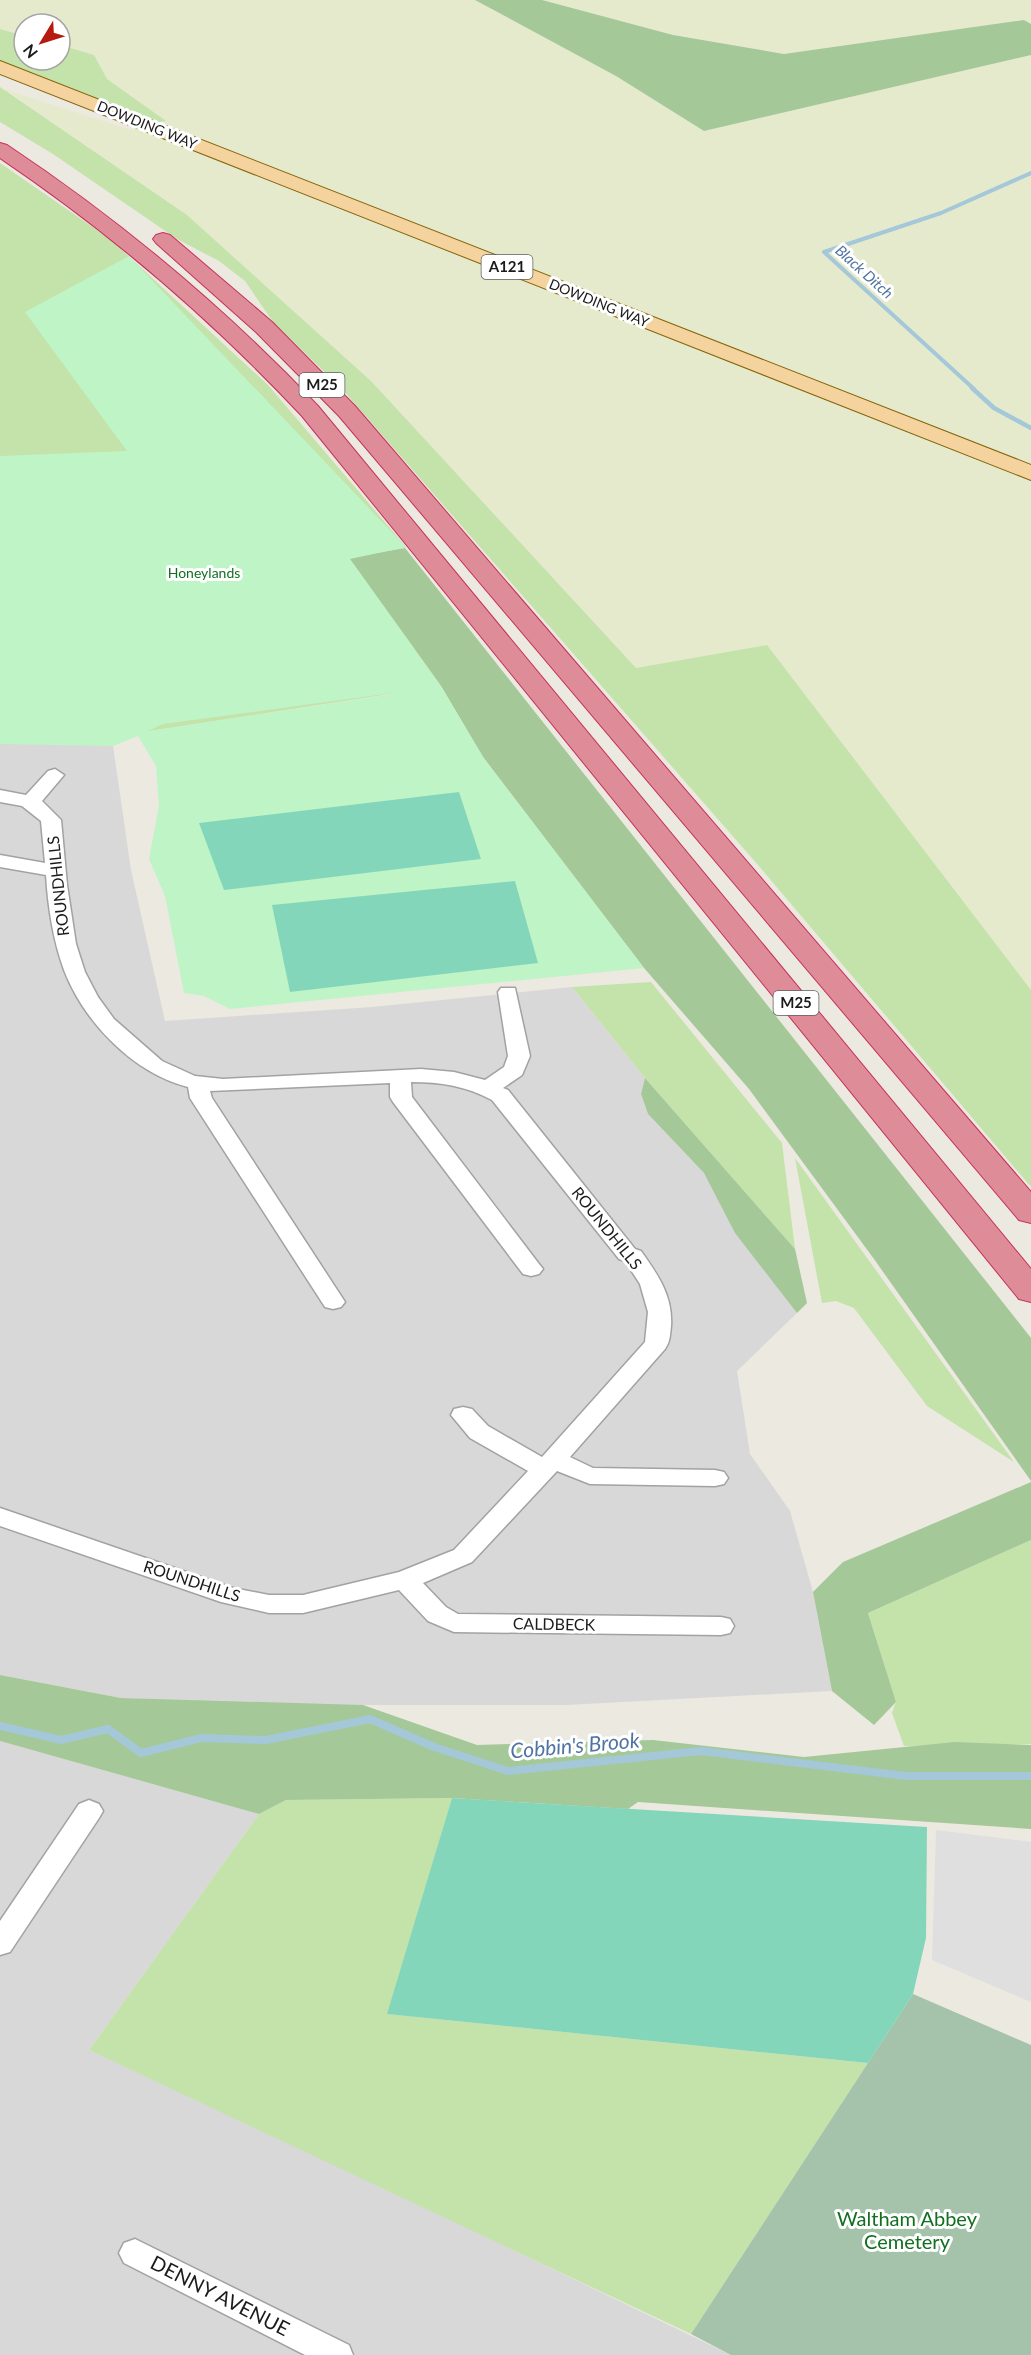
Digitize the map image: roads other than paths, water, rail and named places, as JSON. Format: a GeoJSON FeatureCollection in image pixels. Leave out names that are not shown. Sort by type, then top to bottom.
{"type":"FeatureCollection","features":[{"type":"Feature","properties":{"kind":"highway"},"geometry":{"type":"LineString","coordinates":[[0,128],[117,205]]}},
{"type":"Feature","properties":{"kind":"highway","name":"M25"},"geometry":{"type":"LineString","coordinates":[[0,149],[87,208],[177,280],[233,331],[310,411],[1031,1291]]}},
{"type":"Feature","properties":{"kind":"highway","name":"M25"},"geometry":{"type":"LineString","coordinates":[[143,224],[237,301],[353,419],[1031,1213]]}},
{"type":"Feature","properties":{"kind":"main road","name":"DOWDING WAY"},"geometry":{"type":"LineString","coordinates":[[0,67],[1031,473]]}},
{"type":"Feature","properties":{"kind":"street"},"geometry":{"type":"LineString","coordinates":[[30,803],[55,775]]}},
{"type":"Feature","properties":{"kind":"street","name":"ROUNDHILLS"},"geometry":{"type":"LineString","coordinates":[[0,795],[43,809],[51,820],[61,931],[69,960],[85,997],[118,1036],[154,1067],[177,1078],[215,1086],[400,1076],[453,1078],[488,1088],[500,1095],[627,1254],[633,1256],[652,1284],[660,1312],[657,1344],[549,1465],[463,1556],[405,1580],[303,1604],[269,1604],[230,1596],[0,1517]]}},
{"type":"Feature","properties":{"kind":"street"},"geometry":{"type":"LineString","coordinates":[[0,861],[56,871]]}},
{"type":"Feature","properties":{"kind":"street"},"geometry":{"type":"LineString","coordinates":[[488,1088],[514,1070],[519,1056],[508,992]]}},
{"type":"Feature","properties":{"kind":"street"},"geometry":{"type":"LineString","coordinates":[[400,1076],[401,1097],[531,1269]]}},
{"type":"Feature","properties":{"kind":"street"},"geometry":{"type":"LineString","coordinates":[[198,1083],[201,1098],[333,1302]]}},
{"type":"Feature","properties":{"kind":"street"},"geometry":{"type":"LineString","coordinates":[[463,1415],[479,1432],[549,1465],[590,1476],[715,1478]]}},
{"type":"Feature","properties":{"kind":"street","name":"CALDBECK"},"geometry":{"type":"LineString","coordinates":[[405,1580],[437,1614],[454,1623],[721,1626]]}},
{"type":"Feature","properties":{"kind":"street"},"geometry":{"type":"LineString","coordinates":[[5,1928],[89,1811]]}},
{"type":"Feature","properties":{"kind":"street","name":"DENNY AVENUE"},"geometry":{"type":"LineString","coordinates":[[135,2253],[338,2355]]}},
{"type":"Feature","properties":{"kind":"waterway","name":"Black Ditch"},"geometry":{"type":"LineString","coordinates":[[974,389],[824,252],[941,213],[1031,173]]}},
{"type":"Feature","properties":{"kind":"waterway","name":"Black Ditch"},"geometry":{"type":"LineString","coordinates":[[972,388],[994,408],[1031,428]]}},
{"type":"Feature","properties":{"kind":"waterway","name":"Cobbin's Brook"},"geometry":{"type":"LineString","coordinates":[[0,1726],[61,1740],[108,1729],[141,1753],[201,1738],[266,1740],[370,1719],[434,1747],[508,1771],[701,1751],[906,1776],[1031,1776]]}},
{"type":"Feature","properties":{"kind":"park label","name":"Honeylands"},"geometry":{"type":"Point","coordinates":[204,573]}},
{"type":"Feature","properties":{"kind":"park label","name":"Waltham Abbey Cemetery"},"geometry":{"type":"Point","coordinates":[907,2230]}}]}
